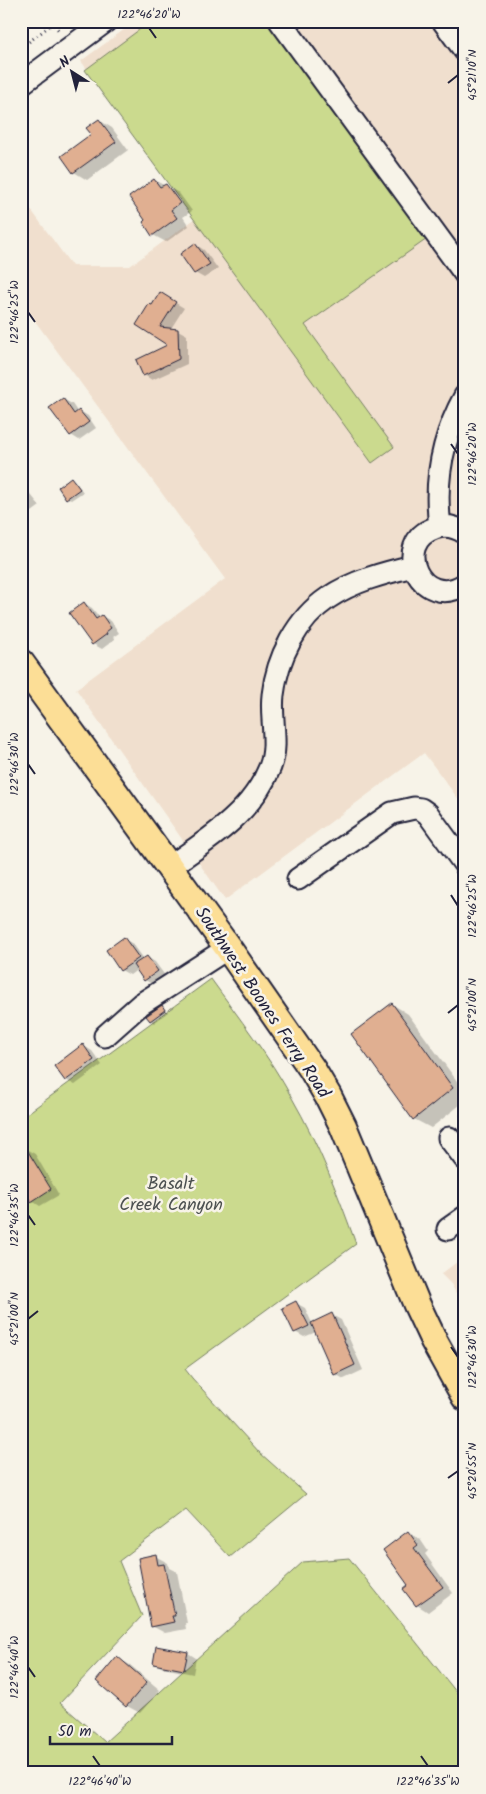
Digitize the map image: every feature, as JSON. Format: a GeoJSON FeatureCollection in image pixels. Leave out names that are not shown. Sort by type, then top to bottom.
{"type":"FeatureCollection","features":[{"type":"Feature","properties":{"kind":"main road","name":"Southwest Boones Ferry Road"},"geometry":{"type":"LineString","coordinates":[[21,663],[278,1018],[328,1096],[343,1126],[417,1305],[434,1341],[465,1397]]}},
{"type":"Feature","properties":{"kind":"street"},"geometry":{"type":"LineString","coordinates":[[21,84],[106,21]]}},
{"type":"Feature","properties":{"kind":"street"},"geometry":{"type":"LineString","coordinates":[[280,21],[465,274]]}},
{"type":"Feature","properties":{"kind":"street"},"geometry":{"type":"LineString","coordinates":[[443,21],[465,51]]}},
{"type":"Feature","properties":{"kind":"street"},"geometry":{"type":"LineString","coordinates":[[440,526],[439,469],[451,426],[465,396]]}},
{"type":"Feature","properties":{"kind":"street"},"geometry":{"type":"LineString","coordinates":[[465,533],[460,529],[450,526],[440,526],[430,530],[418,541],[412,555],[413,566],[418,576],[426,585],[436,590],[447,591],[465,584]]}},
{"type":"Feature","properties":{"kind":"street"},"geometry":{"type":"LineString","coordinates":[[169,867],[236,818],[256,795],[271,766],[274,744],[272,695],[278,669],[288,644],[304,620],[328,598],[357,583],[413,566]]}},
{"type":"Feature","properties":{"kind":"street"},"geometry":{"type":"LineString","coordinates":[[298,879],[392,813],[414,808],[421,809],[428,814],[465,865]]}},
{"type":"Feature","properties":{"kind":"street"},"geometry":{"type":"LineString","coordinates":[[105,1036],[140,1004],[228,948]]}},
{"type":"Feature","properties":{"kind":"street"},"geometry":{"type":"LineString","coordinates":[[449,1138],[465,1160]]}},
{"type":"Feature","properties":{"kind":"street"},"geometry":{"type":"LineString","coordinates":[[448,1229],[465,1217]]}},
{"type":"Feature","properties":{"kind":"path"},"geometry":{"type":"LineString","coordinates":[[21,48],[56,21]]}},
{"type":"Feature","properties":{"kind":"shaded area"},"geometry":{"type":"Polygon","coordinates":[[[136,21],[465,21],[465,808],[424,753],[225,900],[76,689],[225,579],[21,302],[21,196],[72,266],[130,266],[196,218],[81,61],[136,21]]]}},
{"type":"Feature","properties":{"kind":"shaded area"},"geometry":{"type":"Polygon","coordinates":[[[465,1256],[465,1299],[461,1302],[451,1284],[441,1274],[465,1256]]]}},
{"type":"Feature","properties":{"kind":"green space"},"geometry":{"type":"Polygon","coordinates":[[[151,21],[270,21],[427,239],[305,325],[394,447],[372,463],[85,70],[151,21]]]}},
{"type":"Feature","properties":{"kind":"green space","name":"Basalt Creek Canyon"},"geometry":{"type":"Polygon","coordinates":[[[211,979],[264,1052],[302,1116],[327,1170],[356,1244],[185,1369],[260,1453],[306,1494],[230,1557],[186,1510],[119,1561],[142,1616],[60,1703],[105,1742],[303,1562],[349,1558],[465,1703],[465,1773],[21,1773],[21,1118],[211,979]]]}},
{"type":"Feature","properties":{"kind":"building"},"geometry":{"type":"Polygon","coordinates":[[[99,119],[116,142],[73,173],[61,156],[91,134],[86,128],[99,119]]]}},
{"type":"Feature","properties":{"kind":"building"},"geometry":{"type":"Polygon","coordinates":[[[154,179],[160,187],[166,184],[180,203],[171,210],[177,218],[152,236],[143,222],[145,220],[129,197],[154,179]]]}},
{"type":"Feature","properties":{"kind":"building"},"geometry":{"type":"Polygon","coordinates":[[[195,243],[210,264],[194,274],[180,254],[195,243]]]}},
{"type":"Feature","properties":{"kind":"building"},"geometry":{"type":"Polygon","coordinates":[[[160,292],[176,302],[160,327],[178,329],[179,359],[143,376],[136,360],[167,345],[136,325],[149,304],[152,305],[160,292]]]}},
{"type":"Feature","properties":{"kind":"building"},"geometry":{"type":"Polygon","coordinates":[[[63,398],[74,414],[79,410],[89,422],[70,436],[49,408],[63,398]]]}},
{"type":"Feature","properties":{"kind":"building"},"geometry":{"type":"Polygon","coordinates":[[[71,477],[80,489],[66,499],[58,487],[71,477]]]}},
{"type":"Feature","properties":{"kind":"building"},"geometry":{"type":"Polygon","coordinates":[[[84,602],[96,619],[102,615],[111,628],[106,632],[107,634],[92,645],[69,613],[84,602]]]}},
{"type":"Feature","properties":{"kind":"building"},"geometry":{"type":"Polygon","coordinates":[[[124,937],[139,958],[120,971],[106,950],[124,937]]]}},
{"type":"Feature","properties":{"kind":"building"},"geometry":{"type":"Polygon","coordinates":[[[147,956],[158,971],[144,981],[133,965],[147,956]]]}},
{"type":"Feature","properties":{"kind":"building"},"geometry":{"type":"Polygon","coordinates":[[[392,1003],[453,1088],[413,1120],[351,1034],[392,1003]]]}},
{"type":"Feature","properties":{"kind":"building"},"geometry":{"type":"Polygon","coordinates":[[[162,1005],[165,1010],[150,1021],[146,1016],[162,1005]]]}},
{"type":"Feature","properties":{"kind":"building"},"geometry":{"type":"Polygon","coordinates":[[[83,1044],[94,1060],[65,1081],[54,1066],[83,1044]]]}},
{"type":"Feature","properties":{"kind":"building"},"geometry":{"type":"Polygon","coordinates":[[[21,1140],[51,1189],[31,1202],[21,1186],[21,1140]]]}},
{"type":"Feature","properties":{"kind":"building"},"geometry":{"type":"Polygon","coordinates":[[[296,1301],[309,1326],[294,1333],[282,1308],[296,1301]]]}},
{"type":"Feature","properties":{"kind":"building"},"geometry":{"type":"Polygon","coordinates":[[[332,1313],[355,1365],[334,1375],[311,1323],[332,1313]]]}},
{"type":"Feature","properties":{"kind":"building"},"geometry":{"type":"Polygon","coordinates":[[[408,1531],[418,1545],[414,1548],[443,1587],[416,1606],[403,1589],[408,1585],[383,1550],[408,1531]]]}},
{"type":"Feature","properties":{"kind":"building"},"geometry":{"type":"Polygon","coordinates":[[[156,1554],[158,1565],[164,1564],[175,1616],[172,1616],[174,1622],[151,1627],[138,1558],[156,1554]]]}},
{"type":"Feature","properties":{"kind":"building"},"geometry":{"type":"Polygon","coordinates":[[[156,1646],[188,1652],[184,1670],[153,1664],[156,1646]]]}},
{"type":"Feature","properties":{"kind":"building"},"geometry":{"type":"Polygon","coordinates":[[[117,1656],[147,1682],[126,1707],[96,1681],[117,1656]]]}}]}
